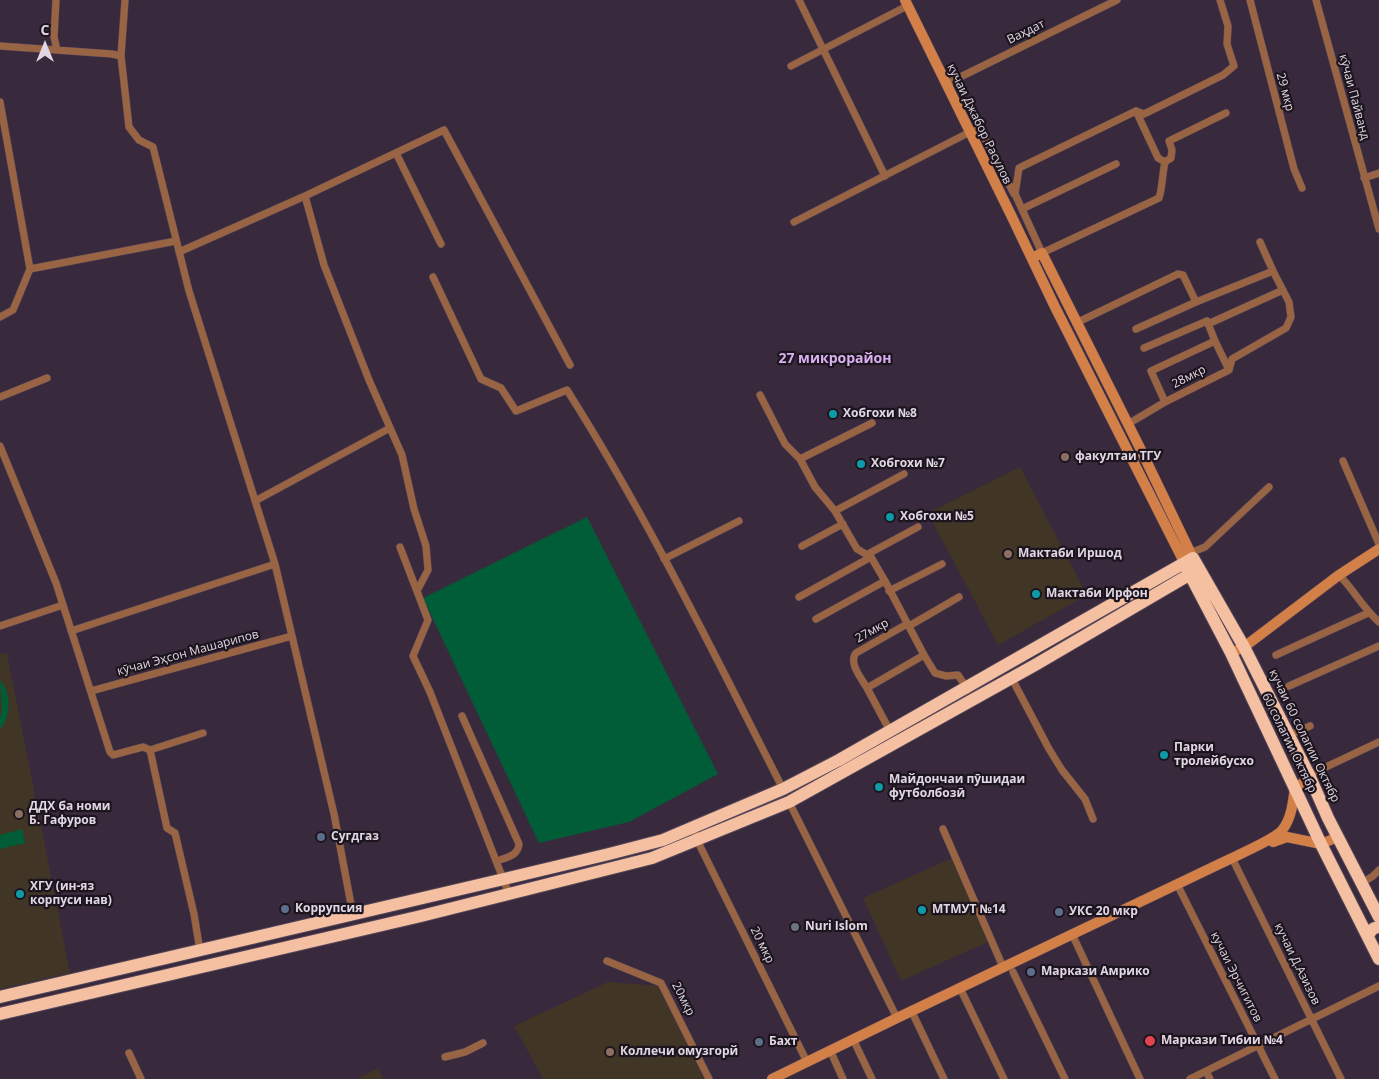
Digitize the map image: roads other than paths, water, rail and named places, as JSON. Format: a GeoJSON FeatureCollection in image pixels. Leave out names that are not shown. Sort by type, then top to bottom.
{"type":"FeatureCollection","features":[{"type":"Feature","properties":{"kind":"highway","name":"кучаи 60 солагии Октябр"},"geometry":{"type":"LineString","coordinates":[[1191,563],[1244,647],[1289,735],[1313,775],[1338,837],[1379,917]]}},
{"type":"Feature","properties":{"kind":"highway","name":"60 солагии Октябр"},"geometry":{"type":"LineString","coordinates":[[1191,563],[1231,654],[1321,844]]}},
{"type":"Feature","properties":{"kind":"highway"},"geometry":{"type":"LineString","coordinates":[[0,1014],[371,928],[652,858],[789,802],[1011,677],[1191,563]]}},
{"type":"Feature","properties":{"kind":"highway"},"geometry":{"type":"LineString","coordinates":[[0,997],[504,880],[654,842],[782,790],[890,731],[966,686],[1191,563]]}},
{"type":"Feature","properties":{"kind":"highway"},"geometry":{"type":"LineString","coordinates":[[1321,844],[1379,960]]}},
{"type":"Feature","properties":{"kind":"highway"},"geometry":{"type":"LineString","coordinates":[[366,911],[362,921],[371,928]]}},
{"type":"Feature","properties":{"kind":"highway"},"geometry":{"type":"LineString","coordinates":[[353,915],[360,923],[356,931]]}},
{"type":"Feature","properties":{"kind":"highway"},"geometry":{"type":"LineString","coordinates":[[1368,937],[1374,928],[1379,927]]}},
{"type":"Feature","properties":{"kind":"highway"},"geometry":{"type":"LineString","coordinates":[[147,963],[151,979]]}},
{"type":"Feature","properties":{"kind":"street"},"geometry":{"type":"LineString","coordinates":[[56,0],[54,37],[58,50]]}},
{"type":"Feature","properties":{"kind":"street"},"geometry":{"type":"LineString","coordinates":[[125,0],[121,56],[129,127],[140,140],[153,147],[189,291],[275,564],[334,814],[353,915]]}},
{"type":"Feature","properties":{"kind":"street"},"geometry":{"type":"LineString","coordinates":[[799,0],[885,176]]}},
{"type":"Feature","properties":{"kind":"street","name":"Ваҳдат"},"geometry":{"type":"LineString","coordinates":[[946,84],[1117,0]]}},
{"type":"Feature","properties":{"kind":"street"},"geometry":{"type":"LineString","coordinates":[[1014,194],[1019,168],[1136,111],[1144,114],[1223,75],[1234,66],[1226,44],[1228,26],[1220,0]]}},
{"type":"Feature","properties":{"kind":"street","name":"29 мкр"},"geometry":{"type":"LineString","coordinates":[[1250,0],[1294,169],[1302,188]]}},
{"type":"Feature","properties":{"kind":"street","name":"кӯчаи Пайванд"},"geometry":{"type":"LineString","coordinates":[[1316,0],[1379,229]]}},
{"type":"Feature","properties":{"kind":"street"},"geometry":{"type":"LineString","coordinates":[[791,66],[824,50],[906,3]]}},
{"type":"Feature","properties":{"kind":"street","name":"кучаи Джабор Расулов"},"geometry":{"type":"LineString","coordinates":[[906,3],[1151,499],[1191,563]]}},
{"type":"Feature","properties":{"kind":"street"},"geometry":{"type":"LineString","coordinates":[[0,46],[121,56]]}},
{"type":"Feature","properties":{"kind":"street"},"geometry":{"type":"LineString","coordinates":[[0,102],[30,269],[13,310],[0,317]]}},
{"type":"Feature","properties":{"kind":"street"},"geometry":{"type":"LineString","coordinates":[[1136,111],[1158,158],[1165,162]]}},
{"type":"Feature","properties":{"kind":"street"},"geometry":{"type":"LineString","coordinates":[[1032,258],[1159,198],[1163,185],[1161,178],[1165,162],[1171,158],[1172,150],[1169,141],[1226,113]]}},
{"type":"Feature","properties":{"kind":"street"},"geometry":{"type":"LineString","coordinates":[[794,222],[970,132],[980,129],[1022,209],[1076,323],[1146,460],[1191,563],[1205,547],[1269,487]]}},
{"type":"Feature","properties":{"kind":"street"},"geometry":{"type":"LineString","coordinates":[[179,252],[305,196],[444,130],[570,365]]}},
{"type":"Feature","properties":{"kind":"street"},"geometry":{"type":"LineString","coordinates":[[396,153],[441,244]]}},
{"type":"Feature","properties":{"kind":"street"},"geometry":{"type":"LineString","coordinates":[[1022,209],[1116,164]]}},
{"type":"Feature","properties":{"kind":"street"},"geometry":{"type":"LineString","coordinates":[[1364,178],[1379,173]]}},
{"type":"Feature","properties":{"kind":"street"},"geometry":{"type":"LineString","coordinates":[[305,196],[324,265],[369,380],[402,455],[414,509],[426,546],[428,570],[417,591]]}},
{"type":"Feature","properties":{"kind":"street"},"geometry":{"type":"LineString","coordinates":[[30,269],[176,241]]}},
{"type":"Feature","properties":{"kind":"street","name":"28мкр"},"geometry":{"type":"LineString","coordinates":[[1215,341],[1151,371],[1165,402],[1229,370],[1232,359],[1286,328],[1291,317],[1289,302],[1260,242]]}},
{"type":"Feature","properties":{"kind":"street"},"geometry":{"type":"LineString","coordinates":[[1136,329],[1273,271]]}},
{"type":"Feature","properties":{"kind":"street"},"geometry":{"type":"LineString","coordinates":[[1076,323],[1178,274],[1183,275],[1196,302]]}},
{"type":"Feature","properties":{"kind":"street"},"geometry":{"type":"LineString","coordinates":[[433,277],[481,379],[501,388],[516,412],[567,390],[624,484],[782,790]]}},
{"type":"Feature","properties":{"kind":"street"},"geometry":{"type":"LineString","coordinates":[[1208,324],[1282,290]]}},
{"type":"Feature","properties":{"kind":"street"},"geometry":{"type":"LineString","coordinates":[[1144,348],[1207,321],[1229,370]]}},
{"type":"Feature","properties":{"kind":"street"},"geometry":{"type":"LineString","coordinates":[[0,398],[47,378]]}},
{"type":"Feature","properties":{"kind":"street","name":"27мкр"},"geometry":{"type":"LineString","coordinates":[[760,395],[785,444],[800,459],[815,487],[835,510],[857,549],[869,556],[885,581],[935,673],[946,676],[958,676],[966,686]]}},
{"type":"Feature","properties":{"kind":"street"},"geometry":{"type":"LineString","coordinates":[[1128,424],[1165,402]]}},
{"type":"Feature","properties":{"kind":"street"},"geometry":{"type":"LineString","coordinates":[[800,459],[872,423]]}},
{"type":"Feature","properties":{"kind":"street"},"geometry":{"type":"LineString","coordinates":[[255,501],[390,428]]}},
{"type":"Feature","properties":{"kind":"street"},"geometry":{"type":"LineString","coordinates":[[0,446],[56,583],[110,752],[113,755],[143,747],[150,750],[203,733]]}},
{"type":"Feature","properties":{"kind":"street"},"geometry":{"type":"LineString","coordinates":[[1135,465],[1146,460]]}},
{"type":"Feature","properties":{"kind":"street"},"geometry":{"type":"LineString","coordinates":[[1343,461],[1379,544]]}},
{"type":"Feature","properties":{"kind":"street"},"geometry":{"type":"LineString","coordinates":[[835,510],[904,474]]}},
{"type":"Feature","properties":{"kind":"street"},"geometry":{"type":"LineString","coordinates":[[1151,499],[1162,494]]}},
{"type":"Feature","properties":{"kind":"street"},"geometry":{"type":"LineString","coordinates":[[664,559],[739,520]]}},
{"type":"Feature","properties":{"kind":"street"},"geometry":{"type":"LineString","coordinates":[[802,546],[843,524]]}},
{"type":"Feature","properties":{"kind":"street"},"geometry":{"type":"LineString","coordinates":[[799,596],[918,527]]}},
{"type":"Feature","properties":{"kind":"street"},"geometry":{"type":"LineString","coordinates":[[400,546],[428,620],[413,656],[430,692],[509,894]]}},
{"type":"Feature","properties":{"kind":"street"},"geometry":{"type":"LineString","coordinates":[[1231,654],[1244,647],[1339,575],[1379,549]]}},
{"type":"Feature","properties":{"kind":"street"},"geometry":{"type":"LineString","coordinates":[[71,631],[275,564]]}},
{"type":"Feature","properties":{"kind":"street"},"geometry":{"type":"LineString","coordinates":[[890,591],[942,564]]}},
{"type":"Feature","properties":{"kind":"street"},"geometry":{"type":"LineString","coordinates":[[1339,575],[1368,613],[1379,622]]}},
{"type":"Feature","properties":{"kind":"street"},"geometry":{"type":"LineString","coordinates":[[816,620],[885,581]]}},
{"type":"Feature","properties":{"kind":"street","name":"27мкр"},"geometry":{"type":"LineString","coordinates":[[890,731],[853,664],[853,656],[959,596]]}},
{"type":"Feature","properties":{"kind":"street"},"geometry":{"type":"LineString","coordinates":[[0,626],[63,605]]}},
{"type":"Feature","properties":{"kind":"street"},"geometry":{"type":"LineString","coordinates":[[1276,655],[1368,613]]}},
{"type":"Feature","properties":{"kind":"street","name":"кӯчаи Эҳсон Машарипов"},"geometry":{"type":"LineString","coordinates":[[91,691],[292,636]]}},
{"type":"Feature","properties":{"kind":"street"},"geometry":{"type":"LineString","coordinates":[[1289,686],[1379,646]]}},
{"type":"Feature","properties":{"kind":"street"},"geometry":{"type":"LineString","coordinates":[[867,688],[924,655]]}},
{"type":"Feature","properties":{"kind":"street"},"geometry":{"type":"LineString","coordinates":[[1011,677],[1049,749],[1062,770],[1085,799],[1093,819]]}},
{"type":"Feature","properties":{"kind":"street"},"geometry":{"type":"LineString","coordinates":[[966,686],[973,699]]}},
{"type":"Feature","properties":{"kind":"street"},"geometry":{"type":"LineString","coordinates":[[462,716],[519,844],[519,851],[516,854],[497,861]]}},
{"type":"Feature","properties":{"kind":"street"},"geometry":{"type":"LineString","coordinates":[[1289,735],[1310,726]]}},
{"type":"Feature","properties":{"kind":"street"},"geometry":{"type":"LineString","coordinates":[[772,1079],[960,988],[1002,965],[1232,858],[1280,832],[1289,819],[1295,787],[1313,775],[1379,742]]}},
{"type":"Feature","properties":{"kind":"street"},"geometry":{"type":"LineString","coordinates":[[150,750],[167,828],[175,833],[194,914],[200,951]]}},
{"type":"Feature","properties":{"kind":"street"},"geometry":{"type":"LineString","coordinates":[[789,802],[897,1018]]}},
{"type":"Feature","properties":{"kind":"street","name":"20 мкр"},"geometry":{"type":"LineString","coordinates":[[693,827],[697,840],[806,1061]]}},
{"type":"Feature","properties":{"kind":"street"},"geometry":{"type":"LineString","coordinates":[[943,829],[1002,965]]}},
{"type":"Feature","properties":{"kind":"street"},"geometry":{"type":"LineString","coordinates":[[1232,858],[1286,837],[1321,844],[1338,837]]}},
{"type":"Feature","properties":{"kind":"street","name":"кучаи Д.Азизов"},"geometry":{"type":"LineString","coordinates":[[1232,858],[1341,1079]]}},
{"type":"Feature","properties":{"kind":"street"},"geometry":{"type":"LineString","coordinates":[[1362,882],[1374,876],[1379,870]]}},
{"type":"Feature","properties":{"kind":"street","name":"кучаи Эрчигитов"},"geometry":{"type":"LineString","coordinates":[[1177,884],[1275,1079]]}},
{"type":"Feature","properties":{"kind":"street"},"geometry":{"type":"LineString","coordinates":[[1072,934],[1140,1079]]}},
{"type":"Feature","properties":{"kind":"street","name":"20мкр"},"geometry":{"type":"LineString","coordinates":[[607,960],[661,982],[709,1079]]}},
{"type":"Feature","properties":{"kind":"street"},"geometry":{"type":"LineString","coordinates":[[1013,972],[1065,1079]]}},
{"type":"Feature","properties":{"kind":"street"},"geometry":{"type":"LineString","coordinates":[[1190,1079],[1379,986]]}},
{"type":"Feature","properties":{"kind":"street"},"geometry":{"type":"LineString","coordinates":[[960,988],[1004,1079]]}},
{"type":"Feature","properties":{"kind":"street"},"geometry":{"type":"LineString","coordinates":[[912,1010],[944,1079]]}},
{"type":"Feature","properties":{"kind":"street"},"geometry":{"type":"LineString","coordinates":[[852,1039],[872,1079]]}},
{"type":"Feature","properties":{"kind":"street"},"geometry":{"type":"LineString","coordinates":[[445,1057],[465,1052],[484,1044]]}},
{"type":"Feature","properties":{"kind":"street"},"geometry":{"type":"LineString","coordinates":[[830,1050],[843,1079]]}},
{"type":"Feature","properties":{"kind":"street"},"geometry":{"type":"LineString","coordinates":[[129,1053],[142,1079]]}},
{"type":"Feature","properties":{"kind":"street"},"geometry":{"type":"LineString","coordinates":[[1206,1071],[1210,1079]]}},
{"type":"Feature","properties":{"kind":"place","name":"Хобгохи №8"},"geometry":{"type":"Point","coordinates":[833,414]}},
{"type":"Feature","properties":{"kind":"place","name":"факултаи ТГУ"},"geometry":{"type":"Point","coordinates":[1065,457]}},
{"type":"Feature","properties":{"kind":"place","name":"Хобгохи №7"},"geometry":{"type":"Point","coordinates":[861,464]}},
{"type":"Feature","properties":{"kind":"place","name":"Хобгохи №5"},"geometry":{"type":"Point","coordinates":[890,517]}},
{"type":"Feature","properties":{"kind":"place","name":"Мактаби Иршод"},"geometry":{"type":"Point","coordinates":[1008,554]}},
{"type":"Feature","properties":{"kind":"place","name":"Мактаби Ирфон"},"geometry":{"type":"Point","coordinates":[1036,594]}},
{"type":"Feature","properties":{"kind":"place","name":"Парки тролейбусхо"},"geometry":{"type":"Point","coordinates":[1164,755]}},
{"type":"Feature","properties":{"kind":"place","name":"Майдончаи пӯшидаи футболбозӣ"},"geometry":{"type":"Point","coordinates":[879,787]}},
{"type":"Feature","properties":{"kind":"place","name":"ДДХ ба номи Б. Гафуров"},"geometry":{"type":"Point","coordinates":[19,814]}},
{"type":"Feature","properties":{"kind":"place","name":"Сугдгаз"},"geometry":{"type":"Point","coordinates":[321,837]}},
{"type":"Feature","properties":{"kind":"place","name":"ХГУ (ин-яз корпуси нав)"},"geometry":{"type":"Point","coordinates":[20,894]}},
{"type":"Feature","properties":{"kind":"place","name":"Коррупсия"},"geometry":{"type":"Point","coordinates":[285,909]}},
{"type":"Feature","properties":{"kind":"place","name":"МТМУТ №14"},"geometry":{"type":"Point","coordinates":[922,910]}},
{"type":"Feature","properties":{"kind":"place","name":"УКС 20 мкр"},"geometry":{"type":"Point","coordinates":[1059,912]}},
{"type":"Feature","properties":{"kind":"place","name":"Nuri Islom"},"geometry":{"type":"Point","coordinates":[795,927]}},
{"type":"Feature","properties":{"kind":"place","name":"Маркази Амрико"},"geometry":{"type":"Point","coordinates":[1031,972]}},
{"type":"Feature","properties":{"kind":"place","name":"Маркази Тибии №4"},"geometry":{"type":"Point","coordinates":[1150,1041]}},
{"type":"Feature","properties":{"kind":"place","name":"Бахт"},"geometry":{"type":"Point","coordinates":[759,1042]}},
{"type":"Feature","properties":{"kind":"place","name":"Коллечи омузгорй"},"geometry":{"type":"Point","coordinates":[610,1052]}},
{"type":"Feature","properties":{"kind":"district","name":"27 микрорайон"},"geometry":{"type":"Point","coordinates":[835,359]}}]}
